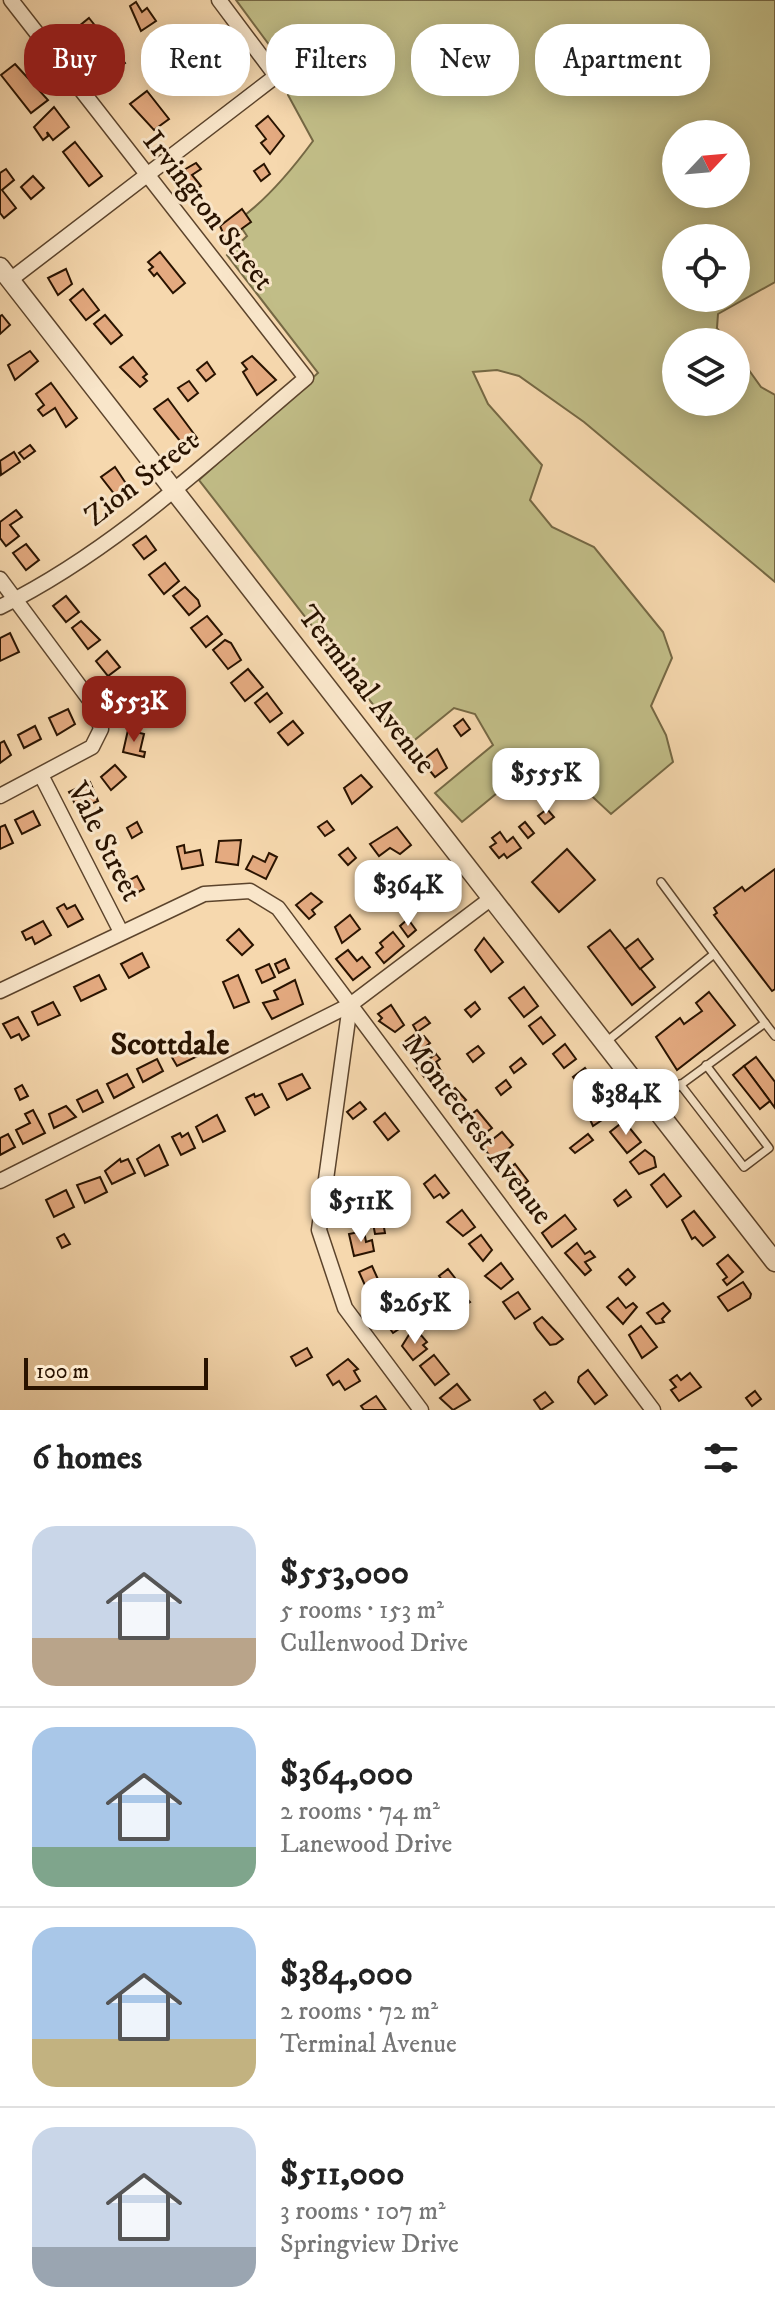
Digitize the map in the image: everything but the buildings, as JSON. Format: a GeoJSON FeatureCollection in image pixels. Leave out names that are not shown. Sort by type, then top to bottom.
{"type":"FeatureCollection","features":[{"type":"Feature","properties":{"kind":"street","name":"Irvington Street"},"geometry":{"type":"LineString","coordinates":[[11,0],[306,378]]}},
{"type":"Feature","properties":{"kind":"street"},"geometry":{"type":"LineString","coordinates":[[5,274],[145,175],[276,76],[219,0]]}},
{"type":"Feature","properties":{"kind":"street","name":"Terminal Avenue"},"geometry":{"type":"LineString","coordinates":[[5,274],[775,1262]]}},
{"type":"Feature","properties":{"kind":"street","name":"Zion Street"},"geometry":{"type":"LineString","coordinates":[[0,607],[76,564],[174,489],[306,378]]}},
{"type":"Feature","properties":{"kind":"street"},"geometry":{"type":"LineString","coordinates":[[0,579],[100,718],[101,729],[92,747],[0,796]]}},
{"type":"Feature","properties":{"kind":"street","name":"Vale Street"},"geometry":{"type":"LineString","coordinates":[[41,775],[121,932]]}},
{"type":"Feature","properties":{"kind":"street","name":"Montecrest Avenue"},"geometry":{"type":"LineString","coordinates":[[121,932],[204,894],[250,891],[278,908],[653,1410]]}},
{"type":"Feature","properties":{"kind":"street"},"geometry":{"type":"LineString","coordinates":[[0,1181],[350,1005],[493,897]]}},
{"type":"Feature","properties":{"kind":"street"},"geometry":{"type":"LineString","coordinates":[[0,991],[121,932]]}},
{"type":"Feature","properties":{"kind":"street"},"geometry":{"type":"LineString","coordinates":[[350,1005],[319,1230],[345,1308],[421,1410]]}},
{"type":"Feature","properties":{"kind":"lane"},"geometry":{"type":"LineString","coordinates":[[661,882],[775,1036]]}},
{"type":"Feature","properties":{"kind":"lane"},"geometry":{"type":"LineString","coordinates":[[604,1044],[714,954]]}},
{"type":"Feature","properties":{"kind":"lane"},"geometry":{"type":"LineString","coordinates":[[651,1106],[765,1023]]}},
{"type":"Feature","properties":{"kind":"lane"},"geometry":{"type":"LineString","coordinates":[[680,1084],[744,1167],[769,1148],[706,1065]]}},
{"type":"Feature","properties":{"kind":"shaded area"},"geometry":{"type":"Polygon","coordinates":[[[236,0],[775,0],[775,282],[750,296],[750,224],[662,224],[662,312],[722,312],[718,314],[717,328],[662,328],[662,416],[750,416],[750,372],[761,387],[775,395],[775,582],[584,422],[519,376],[497,370],[473,372],[488,404],[542,465],[530,500],[552,527],[594,547],[663,632],[672,658],[651,706],[666,735],[673,762],[611,814],[566,772],[540,790],[525,770],[462,822],[435,793],[493,745],[475,714],[454,708],[406,747],[199,480],[318,373],[227,255],[247,236],[237,221],[278,184],[313,141],[289,96],[395,96],[395,24],[266,24],[266,41],[236,0]]]}},
{"type":"Feature","properties":{"kind":"district","name":"Scottdale"},"geometry":{"type":"Point","coordinates":[170,1045]}}]}
